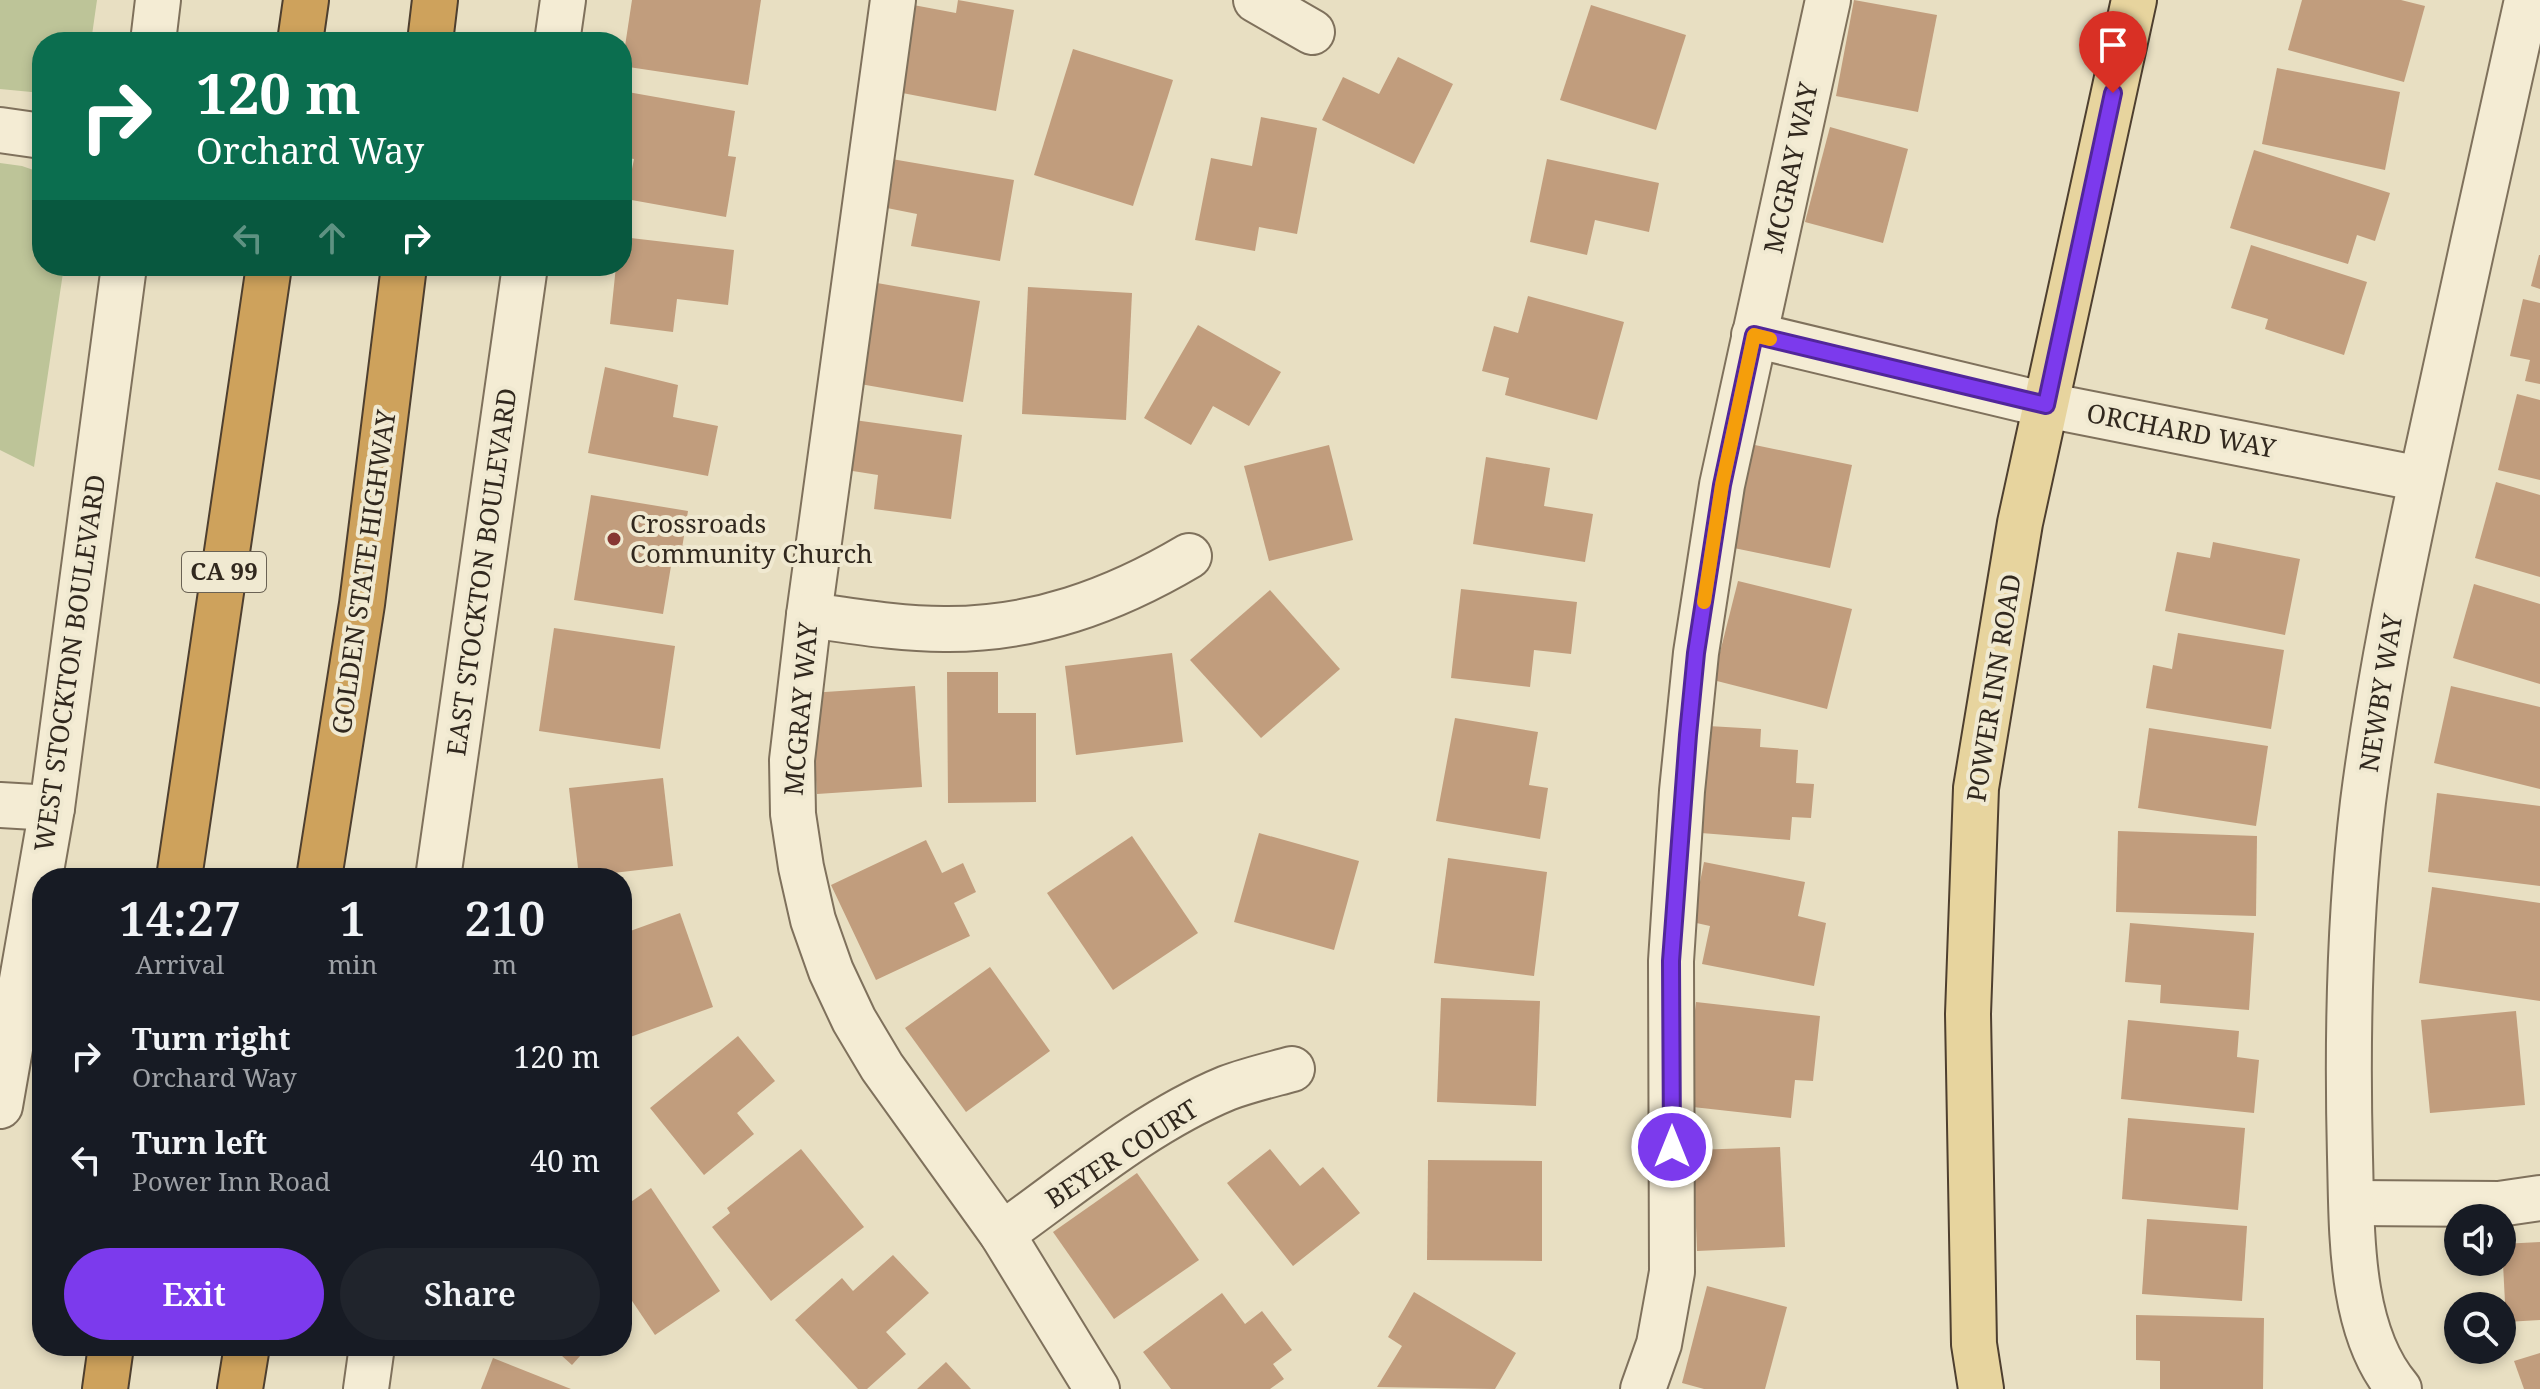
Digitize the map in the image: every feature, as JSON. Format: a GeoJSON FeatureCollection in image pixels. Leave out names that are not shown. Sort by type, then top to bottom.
{"type":"FeatureCollection","features":[{"type":"Feature","properties":{"kind":"highway"},"geometry":{"type":"LineString","coordinates":[[301,32],[306,0]]}},
{"type":"Feature","properties":{"kind":"highway"},"geometry":{"type":"LineString","coordinates":[[431,32],[435,0]]}},
{"type":"Feature","properties":{"kind":"highway","name":"CA 99"},"geometry":{"type":"LineString","coordinates":[[180,868],[268,276]]}},
{"type":"Feature","properties":{"kind":"highway","name":"GOLDEN STATE HIGHWAY"},"geometry":{"type":"LineString","coordinates":[[321,868],[362,604],[403,276]]}},
{"type":"Feature","properties":{"kind":"highway"},"geometry":{"type":"LineString","coordinates":[[105,1389],[110,1356]]}},
{"type":"Feature","properties":{"kind":"highway"},"geometry":{"type":"LineString","coordinates":[[240,1389],[245,1356]]}},
{"type":"Feature","properties":{"kind":"main road","name":"POWER INN ROAD"},"geometry":{"type":"LineString","coordinates":[[1981,1389],[1974,1344],[1968,1014],[1976,788],[2020,523],[2134,0]]}},
{"type":"Feature","properties":{"kind":"street"},"geometry":{"type":"LineString","coordinates":[[154,32],[158,0]]}},
{"type":"Feature","properties":{"kind":"street"},"geometry":{"type":"LineString","coordinates":[[558,32],[563,0]]}},
{"type":"Feature","properties":{"kind":"street","name":"MCGRAY WAY"},"geometry":{"type":"LineString","coordinates":[[893,0],[809,615],[792,760],[793,814],[813,920],[831,971],[854,1020],[882,1067],[1002,1234],[1097,1389]]}},
{"type":"Feature","properties":{"kind":"street"},"geometry":{"type":"LineString","coordinates":[[1256,0],[1312,32]]}},
{"type":"Feature","properties":{"kind":"street","name":"MCGRAY WAY"},"geometry":{"type":"LineString","coordinates":[[1643,1389],[1659,1344],[1672,1272],[1671,961],[1682,791],[1696,653],[1722,485],[1828,0]]}},
{"type":"Feature","properties":{"kind":"street","name":"NEWBY WAY"},"geometry":{"type":"LineString","coordinates":[[2399,1389],[2372,1350],[2359,1302],[2352,1203],[2350,968],[2363,804],[2387,641],[2527,0]]}},
{"type":"Feature","properties":{"kind":"street"},"geometry":{"type":"LineString","coordinates":[[0,130],[32,135]]}},
{"type":"Feature","properties":{"kind":"street","name":"WEST STOCKTON BOULEVARD"},"geometry":{"type":"LineString","coordinates":[[42,868],[123,276]]}},
{"type":"Feature","properties":{"kind":"street","name":"EAST STOCKTON BOULEVARD"},"geometry":{"type":"LineString","coordinates":[[439,868],[524,276]]}},
{"type":"Feature","properties":{"kind":"street","name":"ORCHARD WAY"},"geometry":{"type":"LineString","coordinates":[[1754,335],[2046,405],[2421,479]]}},
{"type":"Feature","properties":{"kind":"street"},"geometry":{"type":"LineString","coordinates":[[809,615],[943,629],[995,627],[1047,618],[1098,603],[1146,582],[1189,556]]}},
{"type":"Feature","properties":{"kind":"street"},"geometry":{"type":"LineString","coordinates":[[0,805],[52,808]]}},
{"type":"Feature","properties":{"kind":"street","name":"WEST STOCKTON BOULEVARD"},"geometry":{"type":"LineString","coordinates":[[0,1106],[32,923]]}},
{"type":"Feature","properties":{"kind":"street","name":"BEYER COURT"},"geometry":{"type":"LineString","coordinates":[[1002,1234],[1135,1138],[1181,1111],[1228,1088],[1292,1069]]}},
{"type":"Feature","properties":{"kind":"street"},"geometry":{"type":"LineString","coordinates":[[2352,1203],[2499,1204],[2540,1198]]}},
{"type":"Feature","properties":{"kind":"street"},"geometry":{"type":"LineString","coordinates":[[366,1389],[371,1356]]}},
{"type":"Feature","properties":{"kind":"green space"},"geometry":{"type":"Polygon","coordinates":[[[0,0],[97,0],[92,32],[32,32],[32,92],[0,89],[0,0]]]}},
{"type":"Feature","properties":{"kind":"green space"},"geometry":{"type":"Polygon","coordinates":[[[0,163],[32,170],[32,276],[63,276],[34,467],[0,450],[0,163]]]}},
{"type":"Feature","properties":{"kind":"building"},"geometry":{"type":"Polygon","coordinates":[[[632,0],[761,0],[748,85],[632,68],[632,32],[627,32],[632,0]]]}},
{"type":"Feature","properties":{"kind":"building"},"geometry":{"type":"Polygon","coordinates":[[[958,0],[1014,10],[996,111],[892,91],[908,4],[956,13],[958,0]]]}},
{"type":"Feature","properties":{"kind":"building"},"geometry":{"type":"Polygon","coordinates":[[[1854,0],[1937,15],[1918,112],[1836,96],[1854,0]]]}},
{"type":"Feature","properties":{"kind":"building"},"geometry":{"type":"Polygon","coordinates":[[[2302,0],[2401,0],[2425,6],[2404,82],[2288,50],[2302,0]]]}},
{"type":"Feature","properties":{"kind":"building"},"geometry":{"type":"Polygon","coordinates":[[[1591,5],[1686,35],[1656,130],[1560,100],[1591,5]]]}},
{"type":"Feature","properties":{"kind":"building"},"geometry":{"type":"Polygon","coordinates":[[[1073,49],[1173,80],[1133,206],[1034,175],[1073,49]]]}},
{"type":"Feature","properties":{"kind":"building"},"geometry":{"type":"Polygon","coordinates":[[[1398,57],[1453,84],[1414,164],[1322,120],[1343,77],[1379,94],[1398,57]]]}},
{"type":"Feature","properties":{"kind":"building"},"geometry":{"type":"Polygon","coordinates":[[[2277,68],[2400,92],[2385,170],[2262,144],[2277,68]]]}},
{"type":"Feature","properties":{"kind":"building"},"geometry":{"type":"Polygon","coordinates":[[[632,93],[735,111],[728,156],[736,157],[726,217],[632,200],[632,93]]]}},
{"type":"Feature","properties":{"kind":"building"},"geometry":{"type":"Polygon","coordinates":[[[1261,117],[1317,128],[1297,234],[1259,227],[1255,251],[1195,240],[1211,158],[1252,166],[1261,117]]]}},
{"type":"Feature","properties":{"kind":"building"},"geometry":{"type":"Polygon","coordinates":[[[1830,127],[1908,149],[1883,243],[1805,222],[1830,127]]]}},
{"type":"Feature","properties":{"kind":"building"},"geometry":{"type":"Polygon","coordinates":[[[2254,150],[2390,193],[2375,241],[2357,235],[2348,264],[2230,228],[2254,150]]]}},
{"type":"Feature","properties":{"kind":"building"},"geometry":{"type":"Polygon","coordinates":[[[880,157],[1014,180],[1000,261],[911,246],[917,214],[872,205],[880,157]]]}},
{"type":"Feature","properties":{"kind":"building"},"geometry":{"type":"Polygon","coordinates":[[[1547,159],[1659,183],[1649,232],[1595,220],[1587,255],[1530,242],[1547,159]]]}},
{"type":"Feature","properties":{"kind":"building"},"geometry":{"type":"Polygon","coordinates":[[[632,238],[734,250],[728,305],[677,299],[673,332],[610,324],[615,276],[632,276],[632,238]]]}},
{"type":"Feature","properties":{"kind":"building"},"geometry":{"type":"Polygon","coordinates":[[[2251,245],[2367,282],[2344,355],[2265,329],[2268,319],[2231,308],[2251,245]]]}},
{"type":"Feature","properties":{"kind":"building"},"geometry":{"type":"Polygon","coordinates":[[[2540,255],[2540,289],[2531,286],[2540,255]]]}},
{"type":"Feature","properties":{"kind":"building"},"geometry":{"type":"Polygon","coordinates":[[[877,283],[980,301],[963,402],[860,384],[877,283]]]}},
{"type":"Feature","properties":{"kind":"building"},"geometry":{"type":"Polygon","coordinates":[[[1028,287],[1132,293],[1126,420],[1022,414],[1028,287]]]}},
{"type":"Feature","properties":{"kind":"building"},"geometry":{"type":"Polygon","coordinates":[[[1528,296],[1624,322],[1597,420],[1505,395],[1509,378],[1482,371],[1494,326],[1518,333],[1528,296]]]}},
{"type":"Feature","properties":{"kind":"building"},"geometry":{"type":"Polygon","coordinates":[[[2523,299],[2540,303],[2540,384],[2525,381],[2530,360],[2510,356],[2523,299]]]}},
{"type":"Feature","properties":{"kind":"building"},"geometry":{"type":"Polygon","coordinates":[[[1198,325],[1281,372],[1249,426],[1213,406],[1191,445],[1144,418],[1198,325]]]}},
{"type":"Feature","properties":{"kind":"building"},"geometry":{"type":"Polygon","coordinates":[[[605,367],[678,385],[673,417],[718,426],[708,476],[588,453],[605,367]]]}},
{"type":"Feature","properties":{"kind":"building"},"geometry":{"type":"Polygon","coordinates":[[[2517,394],[2540,400],[2540,480],[2498,470],[2517,394]]]}},
{"type":"Feature","properties":{"kind":"building"},"geometry":{"type":"Polygon","coordinates":[[[847,419],[962,435],[951,519],[874,509],[878,475],[840,469],[847,419]]]}},
{"type":"Feature","properties":{"kind":"building"},"geometry":{"type":"Polygon","coordinates":[[[1750,444],[1852,465],[1830,568],[1729,547],[1750,444]]]}},
{"type":"Feature","properties":{"kind":"building"},"geometry":{"type":"Polygon","coordinates":[[[1329,445],[1353,540],[1269,561],[1244,466],[1329,445]]]}},
{"type":"Feature","properties":{"kind":"building"},"geometry":{"type":"Polygon","coordinates":[[[1486,457],[1550,468],[1544,506],[1593,514],[1585,562],[1473,544],[1486,457]]]}},
{"type":"Feature","properties":{"kind":"building"},"geometry":{"type":"Polygon","coordinates":[[[2496,482],[2540,495],[2540,577],[2475,558],[2496,482]]]}},
{"type":"Feature","properties":{"kind":"building"},"geometry":{"type":"Polygon","coordinates":[[[591,495],[688,511],[679,567],[671,566],[663,614],[574,600],[591,495]]]}},
{"type":"Feature","properties":{"kind":"building"},"geometry":{"type":"Polygon","coordinates":[[[2213,542],[2300,559],[2285,635],[2165,611],[2177,552],[2210,558],[2213,542]]]}},
{"type":"Feature","properties":{"kind":"building"},"geometry":{"type":"Polygon","coordinates":[[[1738,581],[1852,609],[1827,709],[1713,680],[1738,581]]]}},
{"type":"Feature","properties":{"kind":"building"},"geometry":{"type":"Polygon","coordinates":[[[2474,584],[2540,604],[2540,684],[2453,658],[2474,584]]]}},
{"type":"Feature","properties":{"kind":"building"},"geometry":{"type":"Polygon","coordinates":[[[1461,589],[1577,602],[1571,654],[1534,650],[1530,687],[1451,678],[1461,589]]]}},
{"type":"Feature","properties":{"kind":"building"},"geometry":{"type":"Polygon","coordinates":[[[1270,590],[1340,669],[1261,738],[1190,660],[1270,590]]]}},
{"type":"Feature","properties":{"kind":"building"},"geometry":{"type":"Polygon","coordinates":[[[554,628],[675,646],[660,749],[539,731],[554,628]]]}},
{"type":"Feature","properties":{"kind":"building"},"geometry":{"type":"Polygon","coordinates":[[[2178,633],[2284,650],[2271,729],[2146,708],[2153,665],[2172,669],[2178,633]]]}},
{"type":"Feature","properties":{"kind":"building"},"geometry":{"type":"Polygon","coordinates":[[[1172,653],[1183,742],[1076,755],[1065,666],[1172,653]]]}},
{"type":"Feature","properties":{"kind":"building"},"geometry":{"type":"Polygon","coordinates":[[[947,672],[998,672],[998,713],[1036,713],[1036,802],[948,803],[947,672]]]}},
{"type":"Feature","properties":{"kind":"building"},"geometry":{"type":"Polygon","coordinates":[[[915,686],[922,787],[817,794],[810,693],[915,686]]]}},
{"type":"Feature","properties":{"kind":"building"},"geometry":{"type":"Polygon","coordinates":[[[2451,686],[2540,707],[2540,789],[2434,763],[2451,686]]]}},
{"type":"Feature","properties":{"kind":"building"},"geometry":{"type":"Polygon","coordinates":[[[1455,718],[1538,732],[1529,785],[1548,788],[1540,839],[1436,821],[1455,718]]]}},
{"type":"Feature","properties":{"kind":"building"},"geometry":{"type":"Polygon","coordinates":[[[1708,726],[1761,729],[1760,747],[1798,750],[1796,783],[1814,784],[1811,818],[1792,817],[1790,840],[1701,833],[1708,726]]]}},
{"type":"Feature","properties":{"kind":"building"},"geometry":{"type":"Polygon","coordinates":[[[2149,728],[2268,746],[2256,826],[2138,808],[2149,728]]]}},
{"type":"Feature","properties":{"kind":"building"},"geometry":{"type":"Polygon","coordinates":[[[663,778],[673,866],[632,871],[632,868],[578,868],[569,788],[663,778]]]}},
{"type":"Feature","properties":{"kind":"building"},"geometry":{"type":"Polygon","coordinates":[[[2437,793],[2540,806],[2540,886],[2428,872],[2437,793]]]}},
{"type":"Feature","properties":{"kind":"building"},"geometry":{"type":"Polygon","coordinates":[[[2118,831],[2257,836],[2256,916],[2116,912],[2118,831]]]}},
{"type":"Feature","properties":{"kind":"building"},"geometry":{"type":"Polygon","coordinates":[[[1259,833],[1359,861],[1334,950],[1234,922],[1259,833]]]}},
{"type":"Feature","properties":{"kind":"building"},"geometry":{"type":"Polygon","coordinates":[[[1132,836],[1198,933],[1113,990],[1047,893],[1132,836]]]}},
{"type":"Feature","properties":{"kind":"building"},"geometry":{"type":"Polygon","coordinates":[[[926,840],[942,873],[963,863],[976,892],[954,903],[970,936],[876,980],[831,885],[926,840]]]}},
{"type":"Feature","properties":{"kind":"building"},"geometry":{"type":"Polygon","coordinates":[[[1448,858],[1547,872],[1534,976],[1434,963],[1448,858]]]}},
{"type":"Feature","properties":{"kind":"building"},"geometry":{"type":"Polygon","coordinates":[[[1704,862],[1805,882],[1798,916],[1826,923],[1814,986],[1702,964],[1710,926],[1692,922],[1704,862]]]}},
{"type":"Feature","properties":{"kind":"building"},"geometry":{"type":"Polygon","coordinates":[[[2432,887],[2540,903],[2540,1001],[2419,983],[2432,887]]]}},
{"type":"Feature","properties":{"kind":"building"},"geometry":{"type":"Polygon","coordinates":[[[680,913],[713,1007],[632,1036],[632,930],[680,913]]]}},
{"type":"Feature","properties":{"kind":"building"},"geometry":{"type":"Polygon","coordinates":[[[2130,923],[2254,933],[2249,1010],[2160,1003],[2161,985],[2125,982],[2130,923]]]}},
{"type":"Feature","properties":{"kind":"building"},"geometry":{"type":"Polygon","coordinates":[[[990,967],[1050,1051],[966,1112],[905,1028],[990,967]]]}},
{"type":"Feature","properties":{"kind":"building"},"geometry":{"type":"Polygon","coordinates":[[[1441,998],[1540,1001],[1536,1106],[1437,1102],[1441,998]]]}},
{"type":"Feature","properties":{"kind":"building"},"geometry":{"type":"Polygon","coordinates":[[[1696,1002],[1820,1016],[1813,1081],[1795,1080],[1791,1118],[1684,1106],[1696,1002]]]}},
{"type":"Feature","properties":{"kind":"building"},"geometry":{"type":"Polygon","coordinates":[[[2516,1011],[2525,1105],[2430,1113],[2421,1020],[2516,1011]]]}},
{"type":"Feature","properties":{"kind":"building"},"geometry":{"type":"Polygon","coordinates":[[[2128,1020],[2239,1031],[2237,1057],[2259,1060],[2254,1113],[2121,1099],[2128,1020]]]}},
{"type":"Feature","properties":{"kind":"building"},"geometry":{"type":"Polygon","coordinates":[[[738,1036],[775,1081],[737,1113],[754,1134],[704,1175],[650,1108],[738,1036]]]}},
{"type":"Feature","properties":{"kind":"building"},"geometry":{"type":"Polygon","coordinates":[[[2128,1118],[2245,1128],[2238,1210],[2122,1199],[2128,1118]]]}},
{"type":"Feature","properties":{"kind":"building"},"geometry":{"type":"Polygon","coordinates":[[[1780,1147],[1785,1247],[1697,1251],[1693,1150],[1780,1147]]]}},
{"type":"Feature","properties":{"kind":"building"},"geometry":{"type":"Polygon","coordinates":[[[801,1149],[864,1227],[771,1301],[712,1227],[730,1213],[727,1208],[801,1149]]]}},
{"type":"Feature","properties":{"kind":"building"},"geometry":{"type":"Polygon","coordinates":[[[1270,1149],[1300,1186],[1323,1167],[1360,1213],[1293,1266],[1227,1183],[1270,1149]]]}},
{"type":"Feature","properties":{"kind":"building"},"geometry":{"type":"Polygon","coordinates":[[[1428,1160],[1542,1161],[1542,1261],[1427,1260],[1428,1160]]]}},
{"type":"Feature","properties":{"kind":"building"},"geometry":{"type":"Polygon","coordinates":[[[1137,1173],[1199,1260],[1114,1319],[1053,1232],[1137,1173]]]}},
{"type":"Feature","properties":{"kind":"building"},"geometry":{"type":"Polygon","coordinates":[[[651,1188],[720,1291],[655,1335],[632,1301],[632,1201],[651,1188]]]}},
{"type":"Feature","properties":{"kind":"building"},"geometry":{"type":"Polygon","coordinates":[[[2147,1219],[2247,1226],[2242,1301],[2142,1294],[2147,1219]]]}},
{"type":"Feature","properties":{"kind":"building"},"geometry":{"type":"Polygon","coordinates":[[[2540,1242],[2540,1320],[2516,1321],[2516,1292],[2504,1292],[2504,1276],[2516,1276],[2516,1243],[2540,1242]]]}},
{"type":"Feature","properties":{"kind":"building"},"geometry":{"type":"Polygon","coordinates":[[[893,1255],[929,1293],[886,1332],[906,1354],[867,1389],[858,1389],[795,1320],[842,1278],[853,1291],[893,1255]]]}},
{"type":"Feature","properties":{"kind":"building"},"geometry":{"type":"Polygon","coordinates":[[[1707,1286],[1787,1307],[1765,1389],[1704,1389],[1682,1383],[1707,1286]]]}},
{"type":"Feature","properties":{"kind":"building"},"geometry":{"type":"Polygon","coordinates":[[[1414,1292],[1516,1353],[1495,1389],[1377,1387],[1402,1346],[1388,1337],[1414,1292]]]}},
{"type":"Feature","properties":{"kind":"building"},"geometry":{"type":"Polygon","coordinates":[[[1222,1293],[1245,1324],[1262,1311],[1292,1350],[1273,1364],[1284,1379],[1270,1389],[1171,1389],[1143,1352],[1222,1293]]]}},
{"type":"Feature","properties":{"kind":"building"},"geometry":{"type":"Polygon","coordinates":[[[2136,1315],[2264,1318],[2263,1389],[2160,1389],[2160,1361],[2136,1360],[2136,1315]]]}},
{"type":"Feature","properties":{"kind":"building"},"geometry":{"type":"Polygon","coordinates":[[[2540,1353],[2540,1389],[2524,1389],[2516,1360],[2540,1353]]]}},
{"type":"Feature","properties":{"kind":"building"},"geometry":{"type":"Polygon","coordinates":[[[562,1356],[580,1356],[572,1365],[562,1356]]]}},
{"type":"Feature","properties":{"kind":"building"},"geometry":{"type":"Polygon","coordinates":[[[493,1358],[571,1389],[481,1389],[493,1358]]]}},
{"type":"Feature","properties":{"kind":"building"},"geometry":{"type":"Polygon","coordinates":[[[946,1362],[971,1389],[917,1389],[946,1362]]]}},
{"type":"Feature","properties":{"kind":"slow traffic"},"geometry":{"type":"LineString","coordinates":[[1704,602],[1722,485],[1754,335],[1770,339]]}},
{"type":"Feature","properties":{"kind":"place","name":"Crossroads Community Church"},"geometry":{"type":"Point","coordinates":[614,539]}},
{"type":"Feature","properties":{"kind":"route"},"geometry":{"type":"LineString","coordinates":[[1672,1147],[1671,961],[1682,791],[1696,653],[1722,485],[1754,335],[2046,405],[2113,93]]}}]}
